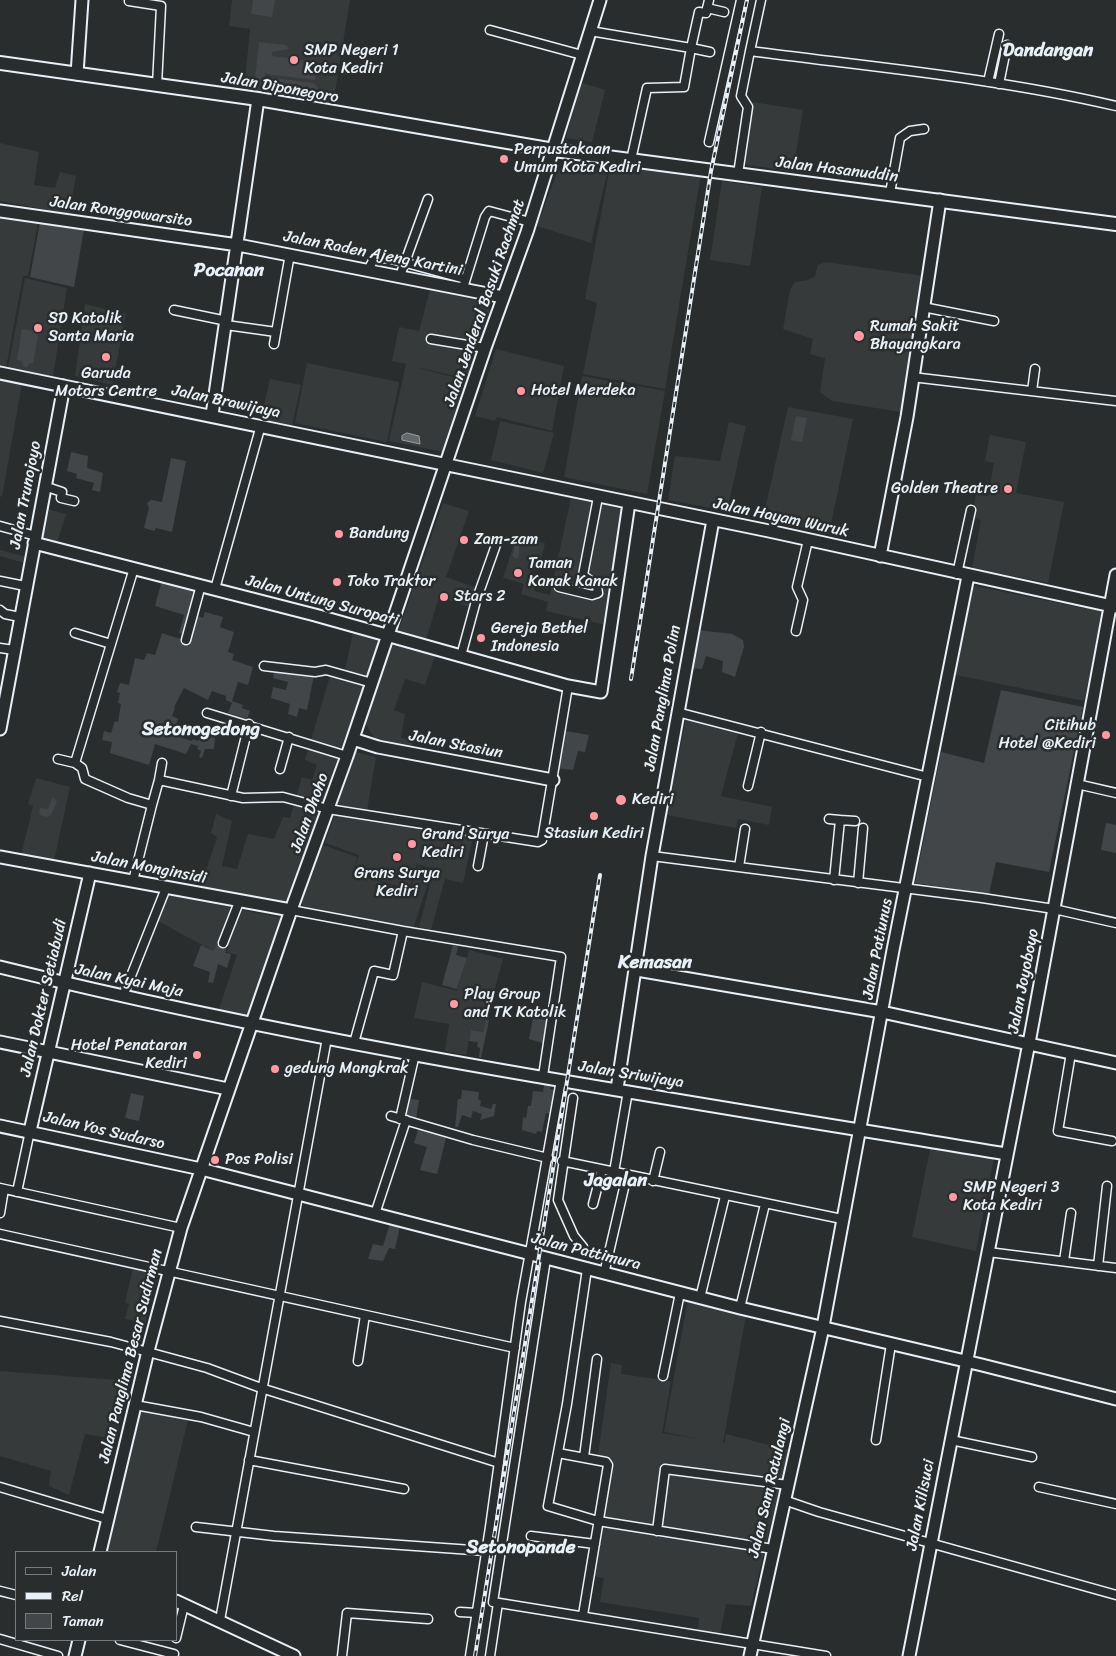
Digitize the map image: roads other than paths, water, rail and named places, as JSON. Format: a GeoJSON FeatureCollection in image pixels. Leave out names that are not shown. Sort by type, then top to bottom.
{"type":"FeatureCollection","features":[{"type":"Feature","properties":{"kind":"main road","name":"Jalan Diponegoro"},"geometry":{"type":"LineString","coordinates":[[0,63],[258,99],[554,150]]}},
{"type":"Feature","properties":{"kind":"main road","name":"Jalan Hasanuddin"},"geometry":{"type":"LineString","coordinates":[[554,150],[1116,224]]}},
{"type":"Feature","properties":{"kind":"street"},"geometry":{"type":"LineString","coordinates":[[77,74],[82,0]]}},
{"type":"Feature","properties":{"kind":"street","name":"Jalan Jenderal Basuki Rachmat"},"geometry":{"type":"LineString","coordinates":[[445,466],[554,150],[600,0]]}},
{"type":"Feature","properties":{"kind":"street"},"geometry":{"type":"LineString","coordinates":[[709,142],[741,0]]}},
{"type":"Feature","properties":{"kind":"street"},"geometry":{"type":"LineString","coordinates":[[738,174],[748,107],[741,96],[761,0]]}},
{"type":"Feature","properties":{"kind":"street"},"geometry":{"type":"LineString","coordinates":[[129,1],[161,6],[157,85]]}},
{"type":"Feature","properties":{"kind":"street"},"geometry":{"type":"LineString","coordinates":[[631,160],[647,88],[684,87],[699,12],[706,13],[708,4],[724,12]]}},
{"type":"Feature","properties":{"kind":"street"},"geometry":{"type":"LineString","coordinates":[[490,30],[582,55]]}},
{"type":"Feature","properties":{"kind":"street"},"geometry":{"type":"LineString","coordinates":[[590,31],[710,52]]}},
{"type":"Feature","properties":{"kind":"street"},"geometry":{"type":"LineString","coordinates":[[988,82],[999,34]]}},
{"type":"Feature","properties":{"kind":"street"},"geometry":{"type":"LineString","coordinates":[[999,84],[1007,45]]}},
{"type":"Feature","properties":{"kind":"street"},"geometry":{"type":"LineString","coordinates":[[750,51],[988,82],[1116,106]]}},
{"type":"Feature","properties":{"kind":"street"},"geometry":{"type":"LineString","coordinates":[[212,415],[227,323],[258,99]]}},
{"type":"Feature","properties":{"kind":"street"},"geometry":{"type":"LineString","coordinates":[[890,193],[900,138],[910,132],[924,129]]}},
{"type":"Feature","properties":{"kind":"street"},"geometry":{"type":"LineString","coordinates":[[400,276],[428,199]]}},
{"type":"Feature","properties":{"kind":"street"},"geometry":{"type":"LineString","coordinates":[[880,556],[912,377],[940,200]]}},
{"type":"Feature","properties":{"kind":"street","name":"Jalan Ronggowarsito"},"geometry":{"type":"LineString","coordinates":[[0,211],[238,245]]}},
{"type":"Feature","properties":{"kind":"street"},"geometry":{"type":"LineString","coordinates":[[368,270],[374,259],[388,258],[464,284],[485,217],[489,211],[530,222]]}},
{"type":"Feature","properties":{"kind":"street","name":"Jalan Raden Ajeng Kartini"},"geometry":{"type":"LineString","coordinates":[[238,245],[400,276],[464,284],[503,297]]}},
{"type":"Feature","properties":{"kind":"street"},"geometry":{"type":"LineString","coordinates":[[274,344],[290,254]]}},
{"type":"Feature","properties":{"kind":"street"},"geometry":{"type":"LineString","coordinates":[[923,307],[994,321]]}},
{"type":"Feature","properties":{"kind":"street"},"geometry":{"type":"LineString","coordinates":[[174,310],[227,323],[276,332]]}},
{"type":"Feature","properties":{"kind":"street"},"geometry":{"type":"LineString","coordinates":[[431,339],[485,348]]}},
{"type":"Feature","properties":{"kind":"street"},"geometry":{"type":"LineString","coordinates":[[1032,391],[1035,369]]}},
{"type":"Feature","properties":{"kind":"street","name":"Jalan Brawijaya"},"geometry":{"type":"LineString","coordinates":[[0,373],[261,425],[445,466]]}},
{"type":"Feature","properties":{"kind":"street"},"geometry":{"type":"LineString","coordinates":[[912,377],[1116,401]]}},
{"type":"Feature","properties":{"kind":"street","name":"Jalan Trunojoyo"},"geometry":{"type":"LineString","coordinates":[[0,729],[5,673],[14,650],[64,386]]}},
{"type":"Feature","properties":{"kind":"street"},"geometry":{"type":"LineString","coordinates":[[215,588],[261,425]]}},
{"type":"Feature","properties":{"kind":"street","name":"Jalan Hayam Wuruk"},"geometry":{"type":"LineString","coordinates":[[445,466],[713,520],[1113,606]]}},
{"type":"Feature","properties":{"kind":"street","name":"Jalan Dhoho"},"geometry":{"type":"LineString","coordinates":[[201,1169],[353,739],[445,466]]}},
{"type":"Feature","properties":{"kind":"street"},"geometry":{"type":"LineString","coordinates":[[44,486],[62,492],[62,498],[74,501]]}},
{"type":"Feature","properties":{"kind":"street"},"geometry":{"type":"LineString","coordinates":[[559,587],[592,595],[598,593],[596,586],[583,575],[598,497]]}},
{"type":"Feature","properties":{"kind":"street","name":"Jalan Untung Suropati"},"geometry":{"type":"LineString","coordinates":[[35,540],[568,686],[601,692],[629,504]]}},
{"type":"Feature","properties":{"kind":"street"},"geometry":{"type":"LineString","coordinates":[[963,575],[971,510]]}},
{"type":"Feature","properties":{"kind":"street","name":"Jalan Panglima Polim"},"geometry":{"type":"LineString","coordinates":[[623,1090],[652,856],[713,520]]}},
{"type":"Feature","properties":{"kind":"street"},"geometry":{"type":"LineString","coordinates":[[0,526],[35,540]]}},
{"type":"Feature","properties":{"kind":"street"},"geometry":{"type":"LineString","coordinates":[[796,631],[803,600],[797,587],[808,540]]}},
{"type":"Feature","properties":{"kind":"street"},"geometry":{"type":"LineString","coordinates":[[461,656],[476,601],[497,542]]}},
{"type":"Feature","properties":{"kind":"street"},"geometry":{"type":"LineString","coordinates":[[75,763],[134,568]]}},
{"type":"Feature","properties":{"kind":"street","name":"Jalan Joyoboyo"},"geometry":{"type":"LineString","coordinates":[[966,1361],[1113,606],[1116,574]]}},
{"type":"Feature","properties":{"kind":"street","name":"Jalan Patiunus"},"geometry":{"type":"LineString","coordinates":[[822,1328],[928,777],[963,575]]}},
{"type":"Feature","properties":{"kind":"street"},"geometry":{"type":"LineString","coordinates":[[0,581],[25,586]]}},
{"type":"Feature","properties":{"kind":"street"},"geometry":{"type":"LineString","coordinates":[[186,640],[201,585]]}},
{"type":"Feature","properties":{"kind":"street"},"geometry":{"type":"LineString","coordinates":[[0,621],[2,612],[20,617]]}},
{"type":"Feature","properties":{"kind":"street"},"geometry":{"type":"LineString","coordinates":[[74,633],[111,644]]}},
{"type":"Feature","properties":{"kind":"street"},"geometry":{"type":"LineString","coordinates":[[0,648],[14,650]]}},
{"type":"Feature","properties":{"kind":"street"},"geometry":{"type":"LineString","coordinates":[[264,666],[315,672],[326,670],[372,683]]}},
{"type":"Feature","properties":{"kind":"street"},"geometry":{"type":"LineString","coordinates":[[159,780],[231,796],[254,799],[283,797],[328,809],[540,842],[553,780],[568,686]]}},
{"type":"Feature","properties":{"kind":"street"},"geometry":{"type":"LineString","coordinates":[[677,712],[761,732],[928,777]]}},
{"type":"Feature","properties":{"kind":"street"},"geometry":{"type":"LineString","coordinates":[[207,713],[249,724],[347,756]]}},
{"type":"Feature","properties":{"kind":"street"},"geometry":{"type":"LineString","coordinates":[[231,796],[249,724]]}},
{"type":"Feature","properties":{"kind":"street"},"geometry":{"type":"LineString","coordinates":[[748,786],[761,732]]}},
{"type":"Feature","properties":{"kind":"street"},"geometry":{"type":"LineString","coordinates":[[280,769],[290,737]]}},
{"type":"Feature","properties":{"kind":"street","name":"Jalan Stasiun"},"geometry":{"type":"LineString","coordinates":[[353,739],[378,747],[553,780]]}},
{"type":"Feature","properties":{"kind":"street"},"geometry":{"type":"LineString","coordinates":[[58,758],[75,763],[82,768],[85,779],[128,798],[152,805]]}},
{"type":"Feature","properties":{"kind":"street"},"geometry":{"type":"LineString","coordinates":[[133,881],[162,763]]}},
{"type":"Feature","properties":{"kind":"street"},"geometry":{"type":"LineString","coordinates":[[1077,784],[1116,793]]}},
{"type":"Feature","properties":{"kind":"street"},"geometry":{"type":"LineString","coordinates":[[829,819],[855,821]]}},
{"type":"Feature","properties":{"kind":"street"},"geometry":{"type":"LineString","coordinates":[[834,880],[840,820]]}},
{"type":"Feature","properties":{"kind":"street"},"geometry":{"type":"LineString","coordinates":[[858,883],[863,828]]}},
{"type":"Feature","properties":{"kind":"street"},"geometry":{"type":"LineString","coordinates":[[739,866],[745,830]]}},
{"type":"Feature","properties":{"kind":"street"},"geometry":{"type":"LineString","coordinates":[[478,866],[484,834]]}},
{"type":"Feature","properties":{"kind":"street"},"geometry":{"type":"LineString","coordinates":[[652,856],[1054,909],[1116,923]]}},
{"type":"Feature","properties":{"kind":"street","name":"Jalan Monginsidi"},"geometry":{"type":"LineString","coordinates":[[0,857],[291,910]]}},
{"type":"Feature","properties":{"kind":"street","name":"Jalan Dokter Setiabudi"},"geometry":{"type":"LineString","coordinates":[[30,1131],[90,873]]}},
{"type":"Feature","properties":{"kind":"street"},"geometry":{"type":"LineString","coordinates":[[123,996],[166,888]]}},
{"type":"Feature","properties":{"kind":"street"},"geometry":{"type":"LineString","coordinates":[[223,942],[239,902]]}},
{"type":"Feature","properties":{"kind":"street"},"geometry":{"type":"LineString","coordinates":[[291,910],[403,931],[559,956],[563,959],[544,1076]]}},
{"type":"Feature","properties":{"kind":"street"},"geometry":{"type":"LineString","coordinates":[[354,1043],[374,971],[393,975],[403,931]]}},
{"type":"Feature","properties":{"kind":"street","name":"Jalan Kyai Maja"},"geometry":{"type":"LineString","coordinates":[[0,967],[251,1024]]}},
{"type":"Feature","properties":{"kind":"street"},"geometry":{"type":"LineString","coordinates":[[637,970],[882,1012],[1116,1063]]}},
{"type":"Feature","properties":{"kind":"street","name":"Jalan Sriwijaya"},"geometry":{"type":"LineString","coordinates":[[251,1024],[561,1080],[1006,1154]]}},
{"type":"Feature","properties":{"kind":"street"},"geometry":{"type":"LineString","coordinates":[[220,1620],[261,1388],[280,1296],[297,1193],[327,1038]]}},
{"type":"Feature","properties":{"kind":"street"},"geometry":{"type":"LineString","coordinates":[[0,1042],[228,1089]]}},
{"type":"Feature","properties":{"kind":"street"},"geometry":{"type":"LineString","coordinates":[[1071,1052],[1058,1131],[1112,1140]]}},
{"type":"Feature","properties":{"kind":"street"},"geometry":{"type":"LineString","coordinates":[[376,1214],[403,1119],[415,1054]]}},
{"type":"Feature","properties":{"kind":"street"},"geometry":{"type":"LineString","coordinates":[[470,1656],[529,1255],[561,1080]]}},
{"type":"Feature","properties":{"kind":"street"},"geometry":{"type":"LineString","coordinates":[[614,1172],[623,1090]]}},
{"type":"Feature","properties":{"kind":"street"},"geometry":{"type":"LineString","coordinates":[[572,1098],[558,1200],[574,1236],[583,1247]]}},
{"type":"Feature","properties":{"kind":"street"},"geometry":{"type":"LineString","coordinates":[[391,1116],[473,1140],[548,1158]]}},
{"type":"Feature","properties":{"kind":"street","name":"Jalan Yos Sudarso"},"geometry":{"type":"LineString","coordinates":[[0,1126],[201,1169]]}},
{"type":"Feature","properties":{"kind":"street"},"geometry":{"type":"LineString","coordinates":[[17,1192],[30,1131]]}},
{"type":"Feature","properties":{"kind":"street"},"geometry":{"type":"LineString","coordinates":[[653,1181],[660,1152]]}},
{"type":"Feature","properties":{"kind":"street"},"geometry":{"type":"LineString","coordinates":[[562,1161],[842,1219]]}},
{"type":"Feature","properties":{"kind":"street","name":"Jalan Pattimura"},"geometry":{"type":"LineString","coordinates":[[201,1169],[604,1274],[1116,1399]]}},
{"type":"Feature","properties":{"kind":"street","name":"Jalan Panglima Besar Sudirman"},"geometry":{"type":"LineString","coordinates":[[100,1551],[148,1351],[182,1228],[201,1169]]}},
{"type":"Feature","properties":{"kind":"street"},"geometry":{"type":"LineString","coordinates":[[593,1204],[602,1170]]}},
{"type":"Feature","properties":{"kind":"street"},"geometry":{"type":"LineString","coordinates":[[604,1274],[626,1175]]}},
{"type":"Feature","properties":{"kind":"street"},"geometry":{"type":"LineString","coordinates":[[1098,1266],[1107,1186]]}},
{"type":"Feature","properties":{"kind":"street"},"geometry":{"type":"LineString","coordinates":[[0,1213],[2,1188],[182,1228]]}},
{"type":"Feature","properties":{"kind":"street"},"geometry":{"type":"LineString","coordinates":[[700,1298],[725,1196]]}},
{"type":"Feature","properties":{"kind":"street"},"geometry":{"type":"LineString","coordinates":[[740,1308],[765,1204]]}},
{"type":"Feature","properties":{"kind":"street"},"geometry":{"type":"LineString","coordinates":[[1064,1262],[1071,1214]]}},
{"type":"Feature","properties":{"kind":"street"},"geometry":{"type":"LineString","coordinates":[[0,1234],[169,1273],[515,1348]]}},
{"type":"Feature","properties":{"kind":"street"},"geometry":{"type":"LineString","coordinates":[[988,1252],[1116,1268]]}},
{"type":"Feature","properties":{"kind":"street"},"geometry":{"type":"LineString","coordinates":[[546,1259],[493,1602],[583,1616],[751,1650],[826,1656]]}},
{"type":"Feature","properties":{"kind":"street"},"geometry":{"type":"LineString","coordinates":[[587,1269],[548,1505],[598,1521],[773,1549]]}},
{"type":"Feature","properties":{"kind":"street"},"geometry":{"type":"LineString","coordinates":[[663,1376],[680,1293]]}},
{"type":"Feature","properties":{"kind":"street"},"geometry":{"type":"LineString","coordinates":[[358,1361],[365,1315]]}},
{"type":"Feature","properties":{"kind":"street"},"geometry":{"type":"LineString","coordinates":[[0,1321],[69,1333],[148,1351],[207,1368],[261,1388],[499,1462]]}},
{"type":"Feature","properties":{"kind":"street","name":"Jalan Sam Ratulangi"},"geometry":{"type":"LineString","coordinates":[[751,1650],[822,1328]]}},
{"type":"Feature","properties":{"kind":"street"},"geometry":{"type":"LineString","coordinates":[[876,1440],[891,1344]]}},
{"type":"Feature","properties":{"kind":"street"},"geometry":{"type":"LineString","coordinates":[[584,1457],[598,1359]]}},
{"type":"Feature","properties":{"kind":"street","name":"Jalan Kilisuci"},"geometry":{"type":"LineString","coordinates":[[909,1656],[966,1361]]}},
{"type":"Feature","properties":{"kind":"street"},"geometry":{"type":"LineString","coordinates":[[135,1405],[201,1417],[254,1432]]}},
{"type":"Feature","properties":{"kind":"street"},"geometry":{"type":"LineString","coordinates":[[951,1440],[1032,1457]]}},
{"type":"Feature","properties":{"kind":"street"},"geometry":{"type":"LineString","coordinates":[[558,1452],[606,1462],[608,1465],[583,1616]]}},
{"type":"Feature","properties":{"kind":"street"},"geometry":{"type":"LineString","coordinates":[[249,1460],[404,1489]]}},
{"type":"Feature","properties":{"kind":"street"},"geometry":{"type":"LineString","coordinates":[[657,1531],[665,1469],[788,1485]]}},
{"type":"Feature","properties":{"kind":"street"},"geometry":{"type":"LineString","coordinates":[[0,1487],[107,1519]]}},
{"type":"Feature","properties":{"kind":"street"},"geometry":{"type":"LineString","coordinates":[[1039,1487],[1116,1504]]}},
{"type":"Feature","properties":{"kind":"street"},"geometry":{"type":"LineString","coordinates":[[784,1500],[819,1512],[1116,1595]]}},
{"type":"Feature","properties":{"kind":"street"},"geometry":{"type":"LineString","coordinates":[[196,1527],[236,1532],[486,1551]]}},
{"type":"Feature","properties":{"kind":"street"},"geometry":{"type":"LineString","coordinates":[[531,1536],[595,1544]]}},
{"type":"Feature","properties":{"kind":"street"},"geometry":{"type":"LineString","coordinates":[[0,1591],[15,1595]]}},
{"type":"Feature","properties":{"kind":"street"},"geometry":{"type":"LineString","coordinates":[[178,1621],[180,1603],[294,1656]]}},
{"type":"Feature","properties":{"kind":"street"},"geometry":{"type":"LineString","coordinates":[[490,1656],[498,1603]]}},
{"type":"Feature","properties":{"kind":"street"},"geometry":{"type":"LineString","coordinates":[[460,1612],[477,1614]]}},
{"type":"Feature","properties":{"kind":"street"},"geometry":{"type":"LineString","coordinates":[[342,1656],[347,1613],[428,1619]]}},
{"type":"Feature","properties":{"kind":"street"},"geometry":{"type":"LineString","coordinates":[[0,1639],[58,1656]]}},
{"type":"Feature","properties":{"kind":"street"},"geometry":{"type":"LineString","coordinates":[[75,1656],[79,1641]]}},
{"type":"Feature","properties":{"kind":"street"},"geometry":{"type":"LineString","coordinates":[[124,1641],[173,1655],[176,1641]]}},
{"type":"Feature","properties":{"kind":"street"},"geometry":{"type":"LineString","coordinates":[[20,1656],[22,1646]]}},
{"type":"Feature","properties":{"kind":"railway"},"geometry":{"type":"LineString","coordinates":[[631,679],[711,171],[747,0]]}},
{"type":"Feature","properties":{"kind":"railway"},"geometry":{"type":"LineString","coordinates":[[475,1656],[600,875]]}},
{"type":"Feature","properties":{"kind":"place","name":"SMP Negeri 1 Kota Kediri"},"geometry":{"type":"Point","coordinates":[294,60]}},
{"type":"Feature","properties":{"kind":"place","name":"Perpustakaan Umum Kota Kediri"},"geometry":{"type":"Point","coordinates":[504,159]}},
{"type":"Feature","properties":{"kind":"place","name":"SD Katolik Santa Maria"},"geometry":{"type":"Point","coordinates":[38,328]}},
{"type":"Feature","properties":{"kind":"place","name":"Rumah Sakit Bhayangkara"},"geometry":{"type":"Point","coordinates":[859,336]}},
{"type":"Feature","properties":{"kind":"place","name":"Garuda Motors Centre"},"geometry":{"type":"Point","coordinates":[106,357]}},
{"type":"Feature","properties":{"kind":"place","name":"Hotel Merdeka"},"geometry":{"type":"Point","coordinates":[521,391]}},
{"type":"Feature","properties":{"kind":"place","name":"Golden Theatre"},"geometry":{"type":"Point","coordinates":[1008,489]}},
{"type":"Feature","properties":{"kind":"place","name":"Bandung"},"geometry":{"type":"Point","coordinates":[339,534]}},
{"type":"Feature","properties":{"kind":"place","name":"Zam-zam"},"geometry":{"type":"Point","coordinates":[464,540]}},
{"type":"Feature","properties":{"kind":"place","name":"Taman Kanak Kanak"},"geometry":{"type":"Point","coordinates":[518,573]}},
{"type":"Feature","properties":{"kind":"place","name":"Toko Traktor"},"geometry":{"type":"Point","coordinates":[337,582]}},
{"type":"Feature","properties":{"kind":"place","name":"Stars 2"},"geometry":{"type":"Point","coordinates":[444,597]}},
{"type":"Feature","properties":{"kind":"place","name":"Gereja Bethel Indonesia"},"geometry":{"type":"Point","coordinates":[481,638]}},
{"type":"Feature","properties":{"kind":"place","name":"Citihub Hotel @Kediri"},"geometry":{"type":"Point","coordinates":[1106,735]}},
{"type":"Feature","properties":{"kind":"place","name":"Kediri"},"geometry":{"type":"Point","coordinates":[621,800]}},
{"type":"Feature","properties":{"kind":"place","name":"Stasiun Kediri"},"geometry":{"type":"Point","coordinates":[594,816]}},
{"type":"Feature","properties":{"kind":"place","name":"Grand Surya Kediri"},"geometry":{"type":"Point","coordinates":[412,844]}},
{"type":"Feature","properties":{"kind":"place","name":"Grans Surya Kediri"},"geometry":{"type":"Point","coordinates":[397,857]}},
{"type":"Feature","properties":{"kind":"place","name":"Play Group and TK Katolik"},"geometry":{"type":"Point","coordinates":[454,1004]}},
{"type":"Feature","properties":{"kind":"place","name":"Hotel Penataran Kediri"},"geometry":{"type":"Point","coordinates":[197,1055]}},
{"type":"Feature","properties":{"kind":"place","name":"gedung Mangkrak"},"geometry":{"type":"Point","coordinates":[275,1069]}},
{"type":"Feature","properties":{"kind":"place","name":"Pos Polisi"},"geometry":{"type":"Point","coordinates":[215,1160]}},
{"type":"Feature","properties":{"kind":"place","name":"SMP Negeri 3 Kota Kediri"},"geometry":{"type":"Point","coordinates":[953,1197]}},
{"type":"Feature","properties":{"kind":"district","name":"Dandangan"},"geometry":{"type":"Point","coordinates":[1048,51]}},
{"type":"Feature","properties":{"kind":"district","name":"Pocanan"},"geometry":{"type":"Point","coordinates":[229,271]}},
{"type":"Feature","properties":{"kind":"district","name":"Setonogedong"},"geometry":{"type":"Point","coordinates":[201,730]}},
{"type":"Feature","properties":{"kind":"district","name":"Kemasan"},"geometry":{"type":"Point","coordinates":[655,963]}},
{"type":"Feature","properties":{"kind":"district","name":"Jagalan"},"geometry":{"type":"Point","coordinates":[616,1181]}},
{"type":"Feature","properties":{"kind":"district","name":"Setonopande"},"geometry":{"type":"Point","coordinates":[521,1548]}}]}
